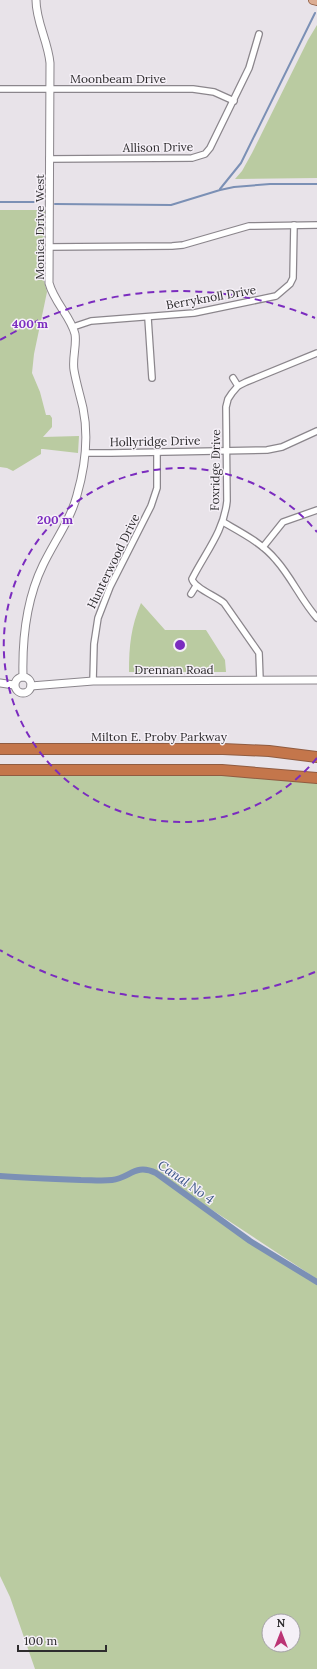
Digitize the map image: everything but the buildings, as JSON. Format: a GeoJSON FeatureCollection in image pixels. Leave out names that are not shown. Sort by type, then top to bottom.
{"type":"FeatureCollection","features":[{"type":"Feature","properties":{"kind":"highway","name":"Milton E. Proby Parkway"},"geometry":{"type":"LineString","coordinates":[[0,749],[223,749],[317,757]]}},
{"type":"Feature","properties":{"kind":"highway"},"geometry":{"type":"LineString","coordinates":[[0,770],[222,770],[317,778]]}},
{"type":"Feature","properties":{"kind":"main road"},"geometry":{"type":"LineString","coordinates":[[313,0],[317,1]]}},
{"type":"Feature","properties":{"kind":"street","name":"Monica Drive West"},"geometry":{"type":"LineString","coordinates":[[23,677],[25,628],[34,588],[43,565],[77,496],[85,453],[85,425],[74,370],[75,341],[73,327],[54,298],[49,282],[49,51],[38,19],[36,0]]}},
{"type":"Feature","properties":{"kind":"street","name":"Allison Drive"},"geometry":{"type":"LineString","coordinates":[[49,159],[192,158],[205,154],[210,148],[249,68],[259,34]]}},
{"type":"Feature","properties":{"kind":"street","name":"Moonbeam Drive"},"geometry":{"type":"LineString","coordinates":[[0,89],[204,90],[214,92],[234,101]]}},
{"type":"Feature","properties":{"kind":"street"},"geometry":{"type":"LineString","coordinates":[[49,247],[172,246],[183,245],[249,226],[317,224]]}},
{"type":"Feature","properties":{"kind":"street","name":"Berryknoll Drive"},"geometry":{"type":"LineString","coordinates":[[73,327],[91,321],[148,318],[194,313],[276,296],[296,279],[294,225]]}},
{"type":"Feature","properties":{"kind":"street"},"geometry":{"type":"LineString","coordinates":[[148,318],[152,378]]}},
{"type":"Feature","properties":{"kind":"street"},"geometry":{"type":"LineString","coordinates":[[233,378],[238,386],[317,353]]}},
{"type":"Feature","properties":{"kind":"street","name":"Foxridge Drive"},"geometry":{"type":"LineString","coordinates":[[196,586],[192,579],[223,522],[228,501],[226,407],[228,399],[238,386]]}},
{"type":"Feature","properties":{"kind":"street","name":"Hollyridge Drive"},"geometry":{"type":"LineString","coordinates":[[85,453],[274,449],[317,431]]}},
{"type":"Feature","properties":{"kind":"street","name":"Hunterwood Drive"},"geometry":{"type":"LineString","coordinates":[[93,681],[94,644],[98,618],[107,592],[153,501],[157,488],[157,452]]}},
{"type":"Feature","properties":{"kind":"street"},"geometry":{"type":"LineString","coordinates":[[263,547],[284,522],[317,510]]}},
{"type":"Feature","properties":{"kind":"street"},"geometry":{"type":"LineString","coordinates":[[223,522],[263,547],[281,566],[317,618]]}},
{"type":"Feature","properties":{"kind":"street"},"geometry":{"type":"LineString","coordinates":[[191,594],[196,586],[224,603],[256,648],[260,658],[260,680]]}},
{"type":"Feature","properties":{"kind":"street"},"geometry":{"type":"LineString","coordinates":[[23,677],[28,679],[31,686],[26,693],[20,694],[14,685],[16,680],[23,677]]}},
{"type":"Feature","properties":{"kind":"street","name":"Drennan Road"},"geometry":{"type":"LineString","coordinates":[[31,686],[93,681],[317,680]]}},
{"type":"Feature","properties":{"kind":"street"},"geometry":{"type":"LineString","coordinates":[[0,683],[14,685]]}},
{"type":"Feature","properties":{"kind":"green space"},"geometry":{"type":"Polygon","coordinates":[[[317,25],[317,178],[235,179],[242,171],[252,153],[308,40],[317,25]]]}},
{"type":"Feature","properties":{"kind":"green space"},"geometry":{"type":"Polygon","coordinates":[[[0,210],[45,210],[44,281],[47,292],[34,354],[32,373],[40,392],[46,415],[50,415],[52,418],[52,427],[43,437],[79,436],[78,453],[41,449],[41,454],[13,471],[0,467],[0,210]]]}},
{"type":"Feature","properties":{"kind":"green space"},"geometry":{"type":"Polygon","coordinates":[[[141,603],[165,630],[206,630],[225,660],[226,672],[129,672],[131,636],[141,603]]]}},
{"type":"Feature","properties":{"kind":"green space"},"geometry":{"type":"Polygon","coordinates":[[[0,774],[234,775],[317,783],[317,1279],[150,1170],[250,1241],[317,1282],[317,1669],[35,1669],[10,1597],[0,1576],[0,774]]]}},
{"type":"Feature","properties":{"kind":"waterway"},"geometry":{"type":"LineString","coordinates":[[220,189],[241,163],[315,13]]}},
{"type":"Feature","properties":{"kind":"waterway"},"geometry":{"type":"LineString","coordinates":[[55,204],[171,205],[234,187],[270,184],[317,184]]}},
{"type":"Feature","properties":{"kind":"waterway"},"geometry":{"type":"LineString","coordinates":[[0,202],[34,202]]}},
{"type":"Feature","properties":{"kind":"waterway","name":"Canal No 4"},"geometry":{"type":"LineString","coordinates":[[0,1176],[112,1180],[124,1177],[138,1170],[149,1170],[156,1173],[250,1241],[317,1282]]}}]}
